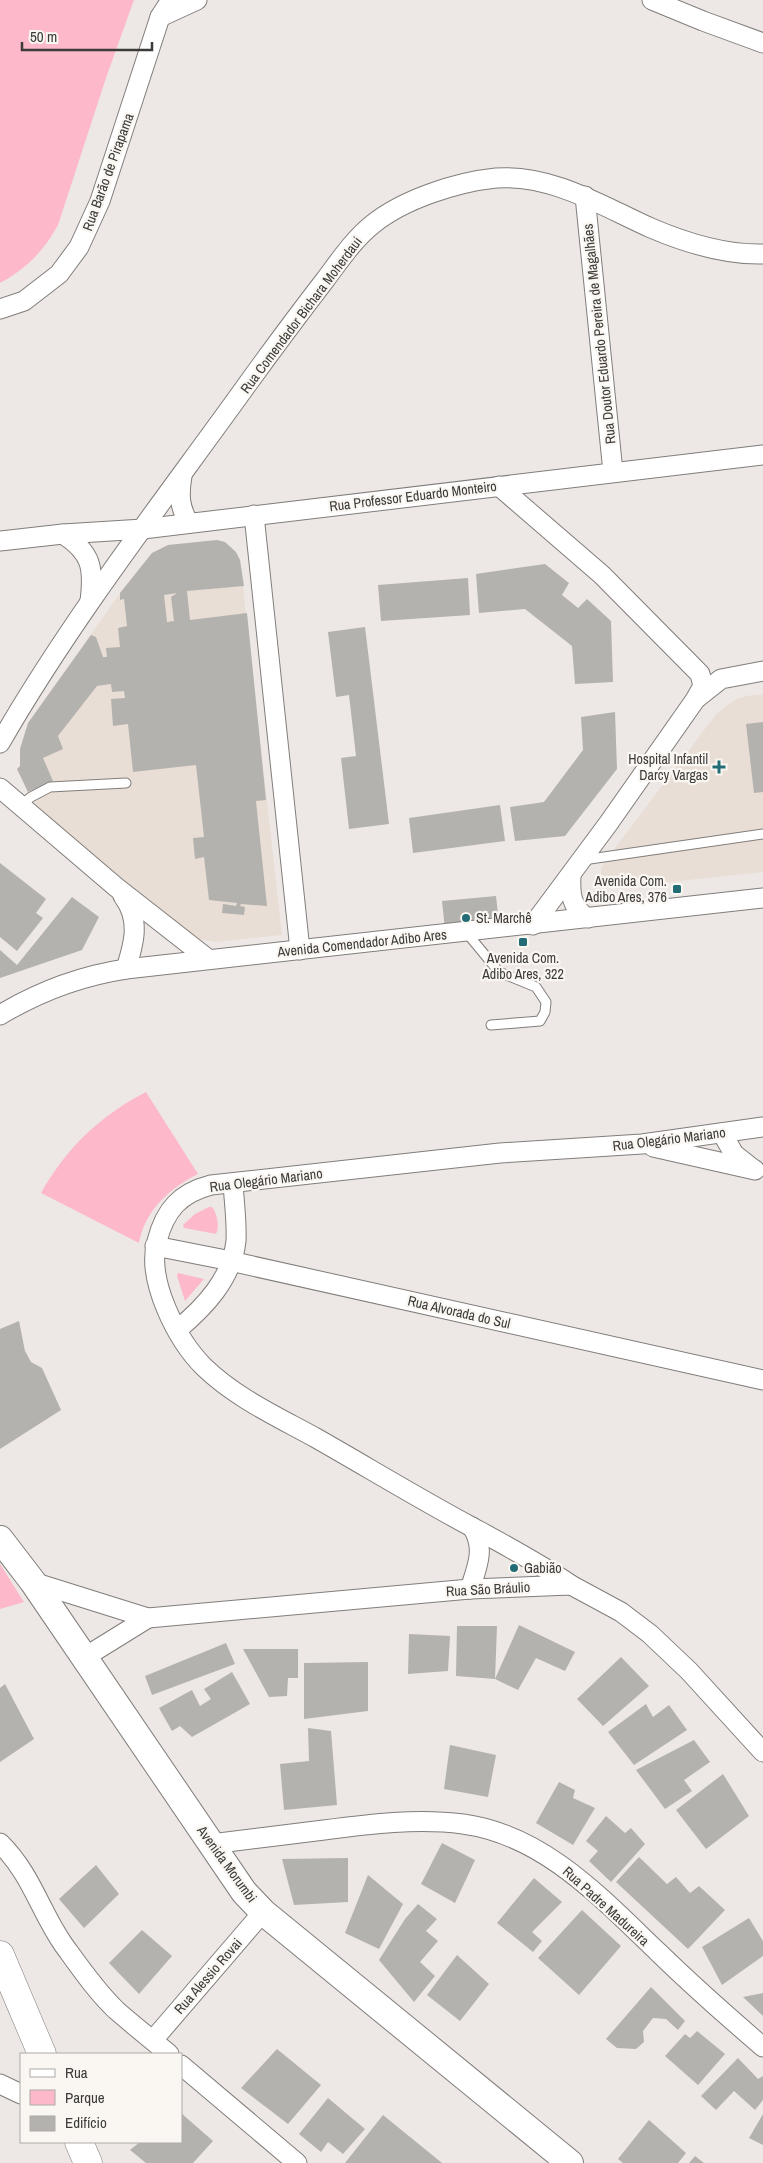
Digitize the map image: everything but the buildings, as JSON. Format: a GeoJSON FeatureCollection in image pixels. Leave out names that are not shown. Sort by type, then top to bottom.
{"type":"FeatureCollection","features":[{"type":"Feature","properties":{"kind":"main road","name":"Avenida Morumbi"},"geometry":{"type":"LineString","coordinates":[[0,1538],[85,1657],[244,1892],[263,1912],[570,2163]]}},
{"type":"Feature","properties":{"kind":"main road"},"geometry":{"type":"LineString","coordinates":[[0,1955],[42,2053]]}},
{"type":"Feature","properties":{"kind":"main road"},"geometry":{"type":"LineString","coordinates":[[79,2143],[88,2163]]}},
{"type":"Feature","properties":{"kind":"street","name":"Rua Barão de Pirapama"},"geometry":{"type":"LineString","coordinates":[[0,309],[24,301],[59,274],[79,247],[100,201],[160,17],[171,0]]}},
{"type":"Feature","properties":{"kind":"street"},"geometry":{"type":"LineString","coordinates":[[160,17],[197,0]]}},
{"type":"Feature","properties":{"kind":"street"},"geometry":{"type":"LineString","coordinates":[[652,0],[763,43]]}},
{"type":"Feature","properties":{"kind":"street","name":"Rua Comendador Bichara Moherdaui"},"geometry":{"type":"LineString","coordinates":[[0,743],[39,676],[90,601],[305,306],[351,247],[374,223],[411,201],[460,185],[497,178],[527,179],[585,196],[653,229],[708,248],[741,254],[763,254]]}},
{"type":"Feature","properties":{"kind":"street","name":"Rua Doutor Eduardo Pereira de Magalhães"},"geometry":{"type":"LineString","coordinates":[[585,196],[613,472]]}},
{"type":"Feature","properties":{"kind":"street","name":"Rua Professor Eduardo Monteiro"},"geometry":{"type":"LineString","coordinates":[[0,541],[63,534],[142,529],[763,455]]}},
{"type":"Feature","properties":{"kind":"street"},"geometry":{"type":"LineString","coordinates":[[182,474],[179,490],[180,504],[188,523]]}},
{"type":"Feature","properties":{"kind":"street"},"geometry":{"type":"LineString","coordinates":[[500,486],[602,575],[700,674],[703,686],[696,700]]}},
{"type":"Feature","properties":{"kind":"street"},"geometry":{"type":"LineString","coordinates":[[254,515],[300,950]]}},
{"type":"Feature","properties":{"kind":"street"},"geometry":{"type":"LineString","coordinates":[[63,534],[74,541],[86,554],[93,578],[90,601]]}},
{"type":"Feature","properties":{"kind":"street"},"geometry":{"type":"LineString","coordinates":[[695,669],[721,679]]}},
{"type":"Feature","properties":{"kind":"street"},"geometry":{"type":"LineString","coordinates":[[533,925],[705,690],[721,679],[763,670]]}},
{"type":"Feature","properties":{"kind":"street"},"geometry":{"type":"LineString","coordinates":[[0,788],[116,887],[208,959]]}},
{"type":"Feature","properties":{"kind":"street"},"geometry":{"type":"LineString","coordinates":[[571,875],[572,901],[576,909],[588,918]]}},
{"type":"Feature","properties":{"kind":"street"},"geometry":{"type":"LineString","coordinates":[[116,887],[132,911],[135,924],[135,936],[126,969]]}},
{"type":"Feature","properties":{"kind":"street","name":"Avenida Comendador Adibo Ares"},"geometry":{"type":"LineString","coordinates":[[0,1015],[29,998],[61,985],[96,974],[126,969],[763,898]]}},
{"type":"Feature","properties":{"kind":"street"},"geometry":{"type":"LineString","coordinates":[[722,1133],[734,1154],[759,1172]]}},
{"type":"Feature","properties":{"kind":"street","name":"Rua Olegário Mariano"},"geometry":{"type":"LineString","coordinates":[[571,1585],[528,1557],[239,1394],[203,1366],[177,1330],[159,1290],[155,1246],[163,1222],[169,1211],[181,1198],[195,1189],[233,1183],[500,1153],[642,1144],[722,1133],[761,1133]]}},
{"type":"Feature","properties":{"kind":"street"},"geometry":{"type":"LineString","coordinates":[[642,1144],[759,1172]]}},
{"type":"Feature","properties":{"kind":"street"},"geometry":{"type":"LineString","coordinates":[[177,1330],[198,1312],[222,1282],[231,1261],[236,1241],[233,1183]]}},
{"type":"Feature","properties":{"kind":"street","name":"Rua Alvorada do Sul"},"geometry":{"type":"LineString","coordinates":[[155,1246],[231,1261],[763,1380]]}},
{"type":"Feature","properties":{"kind":"street"},"geometry":{"type":"LineString","coordinates":[[470,1589],[480,1556],[478,1536],[472,1527]]}},
{"type":"Feature","properties":{"kind":"street","name":"Rua São Bráulio"},"geometry":{"type":"LineString","coordinates":[[33,1582],[148,1618],[470,1589],[571,1585]]}},
{"type":"Feature","properties":{"kind":"street"},"geometry":{"type":"LineString","coordinates":[[571,1585],[621,1612],[650,1634],[690,1671],[763,1752]]}},
{"type":"Feature","properties":{"kind":"street","name":"Rua São Bráulio"},"geometry":{"type":"LineString","coordinates":[[85,1657],[148,1618]]}},
{"type":"Feature","properties":{"kind":"street","name":"Rua Padre Madureira"},"geometry":{"type":"LineString","coordinates":[[211,1844],[369,1824],[422,1822],[464,1824],[505,1835],[538,1851],[566,1868],[763,2048]]}},
{"type":"Feature","properties":{"kind":"street"},"geometry":{"type":"LineString","coordinates":[[0,1843],[12,1855],[30,1880],[62,1942],[82,1970],[115,2009],[168,2053]]}},
{"type":"Feature","properties":{"kind":"street","name":"Rua Alessio Rovai"},"geometry":{"type":"LineString","coordinates":[[153,2040],[263,1912]]}},
{"type":"Feature","properties":{"kind":"street"},"geometry":{"type":"LineString","coordinates":[[182,2066],[297,2163]]}},
{"type":"Feature","properties":{"kind":"street"},"geometry":{"type":"LineString","coordinates":[[0,2084],[20,2094]]}},
{"type":"Feature","properties":{"kind":"lane"},"geometry":{"type":"LineString","coordinates":[[20,806],[31,797],[50,787],[126,782]]}},
{"type":"Feature","properties":{"kind":"lane"},"geometry":{"type":"LineString","coordinates":[[582,860],[763,834]]}},
{"type":"Feature","properties":{"kind":"lane"},"geometry":{"type":"LineString","coordinates":[[466,932],[499,972],[536,987],[546,1002],[545,1012],[540,1021],[491,1026]]}},
{"type":"Feature","properties":{"kind":"shaded area"},"geometry":{"type":"Polygon","coordinates":[[[217,540],[230,546],[240,560],[282,935],[216,942],[198,939],[189,935],[38,808],[17,769],[20,766],[20,749],[28,723],[120,593],[152,553],[168,545],[217,540]]]}},
{"type":"Feature","properties":{"kind":"shaded area","name":"Hospital Infantil Darcy Vargas"},"geometry":{"type":"Polygon","coordinates":[[[763,694],[763,872],[624,887],[604,883],[601,876],[601,868],[717,713],[735,700],[745,696],[763,694]]]}},
{"type":"Feature","properties":{"kind":"green space"},"geometry":{"type":"Polygon","coordinates":[[[0,0],[134,0],[107,75],[58,225],[47,243],[34,258],[18,272],[0,283],[0,0]]]}},
{"type":"Feature","properties":{"kind":"green space"},"geometry":{"type":"Polygon","coordinates":[[[146,1092],[198,1174],[178,1186],[160,1201],[147,1220],[139,1243],[41,1193],[62,1161],[86,1134],[114,1111],[146,1092]]]}},
{"type":"Feature","properties":{"kind":"green space"},"geometry":{"type":"Polygon","coordinates":[[[212,1207],[217,1216],[218,1228],[216,1234],[184,1228],[183,1225],[195,1214],[212,1207]]]}},
{"type":"Feature","properties":{"kind":"green space"},"geometry":{"type":"Polygon","coordinates":[[[178,1273],[204,1279],[185,1301],[177,1276],[178,1273]]]}},
{"type":"Feature","properties":{"kind":"green space"},"geometry":{"type":"Polygon","coordinates":[[[0,1564],[24,1602],[0,1609],[0,1564]]]}},
{"type":"Feature","properties":{"kind":"place","name":"Hospital Infantil Darcy Vargas"},"geometry":{"type":"Point","coordinates":[719,767]}},
{"type":"Feature","properties":{"kind":"place","name":"Avenida Com. Adibo Ares, 376"},"geometry":{"type":"Point","coordinates":[677,889]}},
{"type":"Feature","properties":{"kind":"place","name":"St. Marchê"},"geometry":{"type":"Point","coordinates":[466,918]}},
{"type":"Feature","properties":{"kind":"place","name":"Avenida Com. Adibo Ares, 322"},"geometry":{"type":"Point","coordinates":[523,942]}},
{"type":"Feature","properties":{"kind":"place","name":"Gabião"},"geometry":{"type":"Point","coordinates":[514,1568]}}]}
